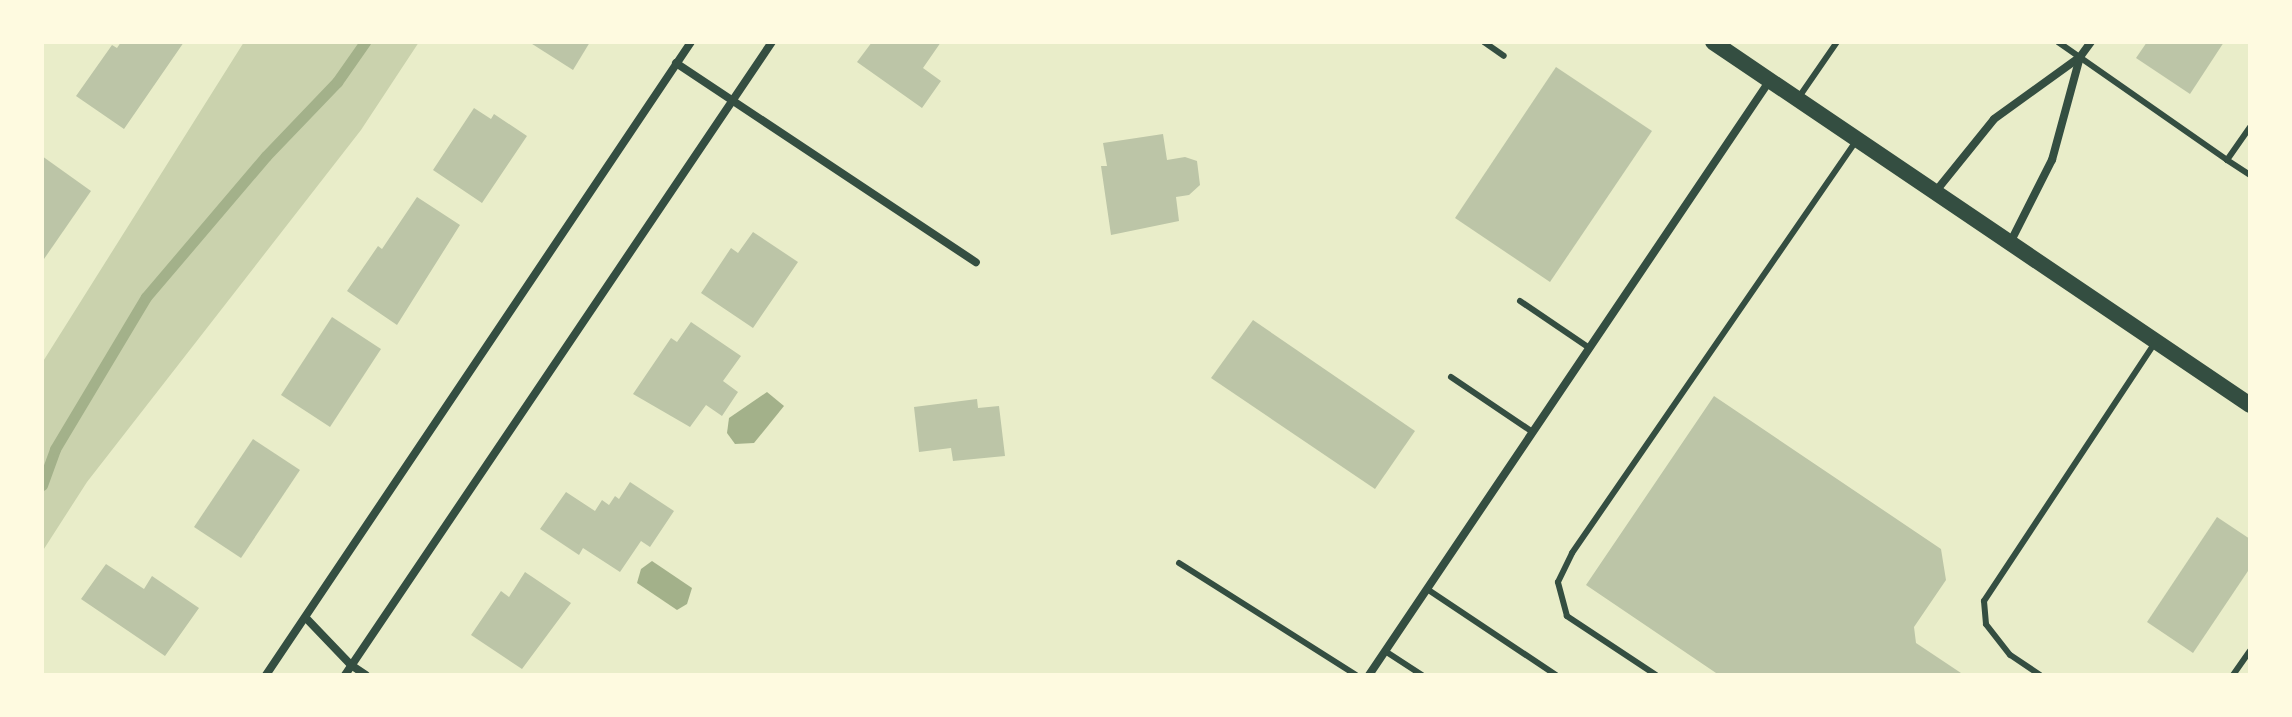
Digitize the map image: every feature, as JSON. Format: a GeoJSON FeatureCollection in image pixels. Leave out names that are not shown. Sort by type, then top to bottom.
{"type":"FeatureCollection","features":[{"type":"Feature","properties":{"kind":"main road"},"geometry":{"type":"LineString","coordinates":[[1713,42],[2250,405]]}},
{"type":"Feature","properties":{"kind":"street"},"geometry":{"type":"LineString","coordinates":[[266,675],[691,42]]}},
{"type":"Feature","properties":{"kind":"street"},"geometry":{"type":"LineString","coordinates":[[345,675],[772,42]]}},
{"type":"Feature","properties":{"kind":"street"},"geometry":{"type":"LineString","coordinates":[[1936,191],[1994,119],[2080,57],[2091,42]]}},
{"type":"Feature","properties":{"kind":"street"},"geometry":{"type":"LineString","coordinates":[[2011,241],[2052,160],[2080,57]]}},
{"type":"Feature","properties":{"kind":"street"},"geometry":{"type":"LineString","coordinates":[[676,63],[976,262]]}},
{"type":"Feature","properties":{"kind":"street"},"geometry":{"type":"LineString","coordinates":[[1369,675],[1770,80]]}},
{"type":"Feature","properties":{"kind":"street"},"geometry":{"type":"LineString","coordinates":[[306,618],[351,665],[366,675]]}},
{"type":"Feature","properties":{"kind":"lane"},"geometry":{"type":"LineString","coordinates":[[1484,42],[1504,56]]}},
{"type":"Feature","properties":{"kind":"lane"},"geometry":{"type":"LineString","coordinates":[[1797,100],[1837,42]]}},
{"type":"Feature","properties":{"kind":"lane"},"geometry":{"type":"LineString","coordinates":[[2058,42],[2250,175]]}},
{"type":"Feature","properties":{"kind":"lane"},"geometry":{"type":"LineString","coordinates":[[2227,160],[2250,127]]}},
{"type":"Feature","properties":{"kind":"lane"},"geometry":{"type":"LineString","coordinates":[[1656,675],[1567,616],[1558,582],[1572,553],[1856,141]]}},
{"type":"Feature","properties":{"kind":"lane"},"geometry":{"type":"LineString","coordinates":[[1520,301],[1588,347]]}},
{"type":"Feature","properties":{"kind":"lane"},"geometry":{"type":"LineString","coordinates":[[2040,675],[2010,655],[1986,624],[1984,601],[2156,341]]}},
{"type":"Feature","properties":{"kind":"lane"},"geometry":{"type":"LineString","coordinates":[[1451,377],[1531,431]]}},
{"type":"Feature","properties":{"kind":"lane"},"geometry":{"type":"LineString","coordinates":[[1179,563],[1356,675]]}},
{"type":"Feature","properties":{"kind":"lane"},"geometry":{"type":"LineString","coordinates":[[1427,589],[1556,675]]}},
{"type":"Feature","properties":{"kind":"lane"},"geometry":{"type":"LineString","coordinates":[[1385,651],[1422,675]]}},
{"type":"Feature","properties":{"kind":"lane"},"geometry":{"type":"LineString","coordinates":[[2233,675],[2250,651]]}},
{"type":"Feature","properties":{"kind":"shaded area"},"geometry":{"type":"Polygon","coordinates":[[[244,42],[419,42],[361,130],[87,482],[42,552],[42,363],[244,42]]]}},
{"type":"Feature","properties":{"kind":"shaded area"},"geometry":{"type":"Polygon","coordinates":[[[767,392],[784,406],[754,443],[735,444],[727,433],[729,418],[767,392]]]}},
{"type":"Feature","properties":{"kind":"shaded area"},"geometry":{"type":"Polygon","coordinates":[[[652,561],[692,588],[687,604],[677,610],[637,583],[641,569],[652,561]]]}},
{"type":"Feature","properties":{"kind":"building"},"geometry":{"type":"Polygon","coordinates":[[[121,42],[184,42],[124,129],[76,96],[112,45],[117,48],[121,42]]]}},
{"type":"Feature","properties":{"kind":"building"},"geometry":{"type":"Polygon","coordinates":[[[529,42],[590,42],[573,70],[529,42]]]}},
{"type":"Feature","properties":{"kind":"building"},"geometry":{"type":"Polygon","coordinates":[[[872,42],[941,42],[923,68],[941,81],[922,108],[857,62],[872,42]]]}},
{"type":"Feature","properties":{"kind":"building"},"geometry":{"type":"Polygon","coordinates":[[[2147,42],[2224,42],[2190,94],[2136,58],[2147,42]]]}},
{"type":"Feature","properties":{"kind":"building"},"geometry":{"type":"Polygon","coordinates":[[[1556,67],[1652,131],[1550,282],[1455,218],[1556,67]]]}},
{"type":"Feature","properties":{"kind":"building"},"geometry":{"type":"Polygon","coordinates":[[[474,108],[491,119],[494,114],[527,136],[482,203],[433,170],[474,108]]]}},
{"type":"Feature","properties":{"kind":"building"},"geometry":{"type":"Polygon","coordinates":[[[1163,134],[1167,160],[1185,157],[1197,161],[1200,185],[1189,195],[1176,197],[1179,221],[1111,235],[1101,166],[1107,166],[1103,143],[1163,134]]]}},
{"type":"Feature","properties":{"kind":"building"},"geometry":{"type":"Polygon","coordinates":[[[42,156],[91,191],[44,259],[42,257],[42,156]]]}},
{"type":"Feature","properties":{"kind":"building"},"geometry":{"type":"Polygon","coordinates":[[[417,197],[460,225],[397,325],[347,291],[378,246],[382,249],[417,197]]]}},
{"type":"Feature","properties":{"kind":"building"},"geometry":{"type":"Polygon","coordinates":[[[753,232],[798,262],[753,328],[701,293],[731,248],[738,253],[753,232]]]}},
{"type":"Feature","properties":{"kind":"building"},"geometry":{"type":"Polygon","coordinates":[[[332,317],[381,349],[330,427],[281,395],[332,317]]]}},
{"type":"Feature","properties":{"kind":"building"},"geometry":{"type":"Polygon","coordinates":[[[1253,320],[1415,431],[1375,489],[1211,378],[1253,320]]]}},
{"type":"Feature","properties":{"kind":"building"},"geometry":{"type":"Polygon","coordinates":[[[691,322],[741,356],[723,381],[738,392],[722,416],[706,405],[690,427],[633,394],[671,338],[677,342],[691,322]]]}},
{"type":"Feature","properties":{"kind":"building"},"geometry":{"type":"Polygon","coordinates":[[[1714,396],[1941,549],[1946,580],[1914,627],[1916,643],[1964,675],[1719,675],[1586,585],[1714,396]]]}},
{"type":"Feature","properties":{"kind":"building"},"geometry":{"type":"Polygon","coordinates":[[[977,399],[978,408],[999,406],[1005,456],[953,461],[951,448],[919,452],[914,407],[977,399]]]}},
{"type":"Feature","properties":{"kind":"building"},"geometry":{"type":"Polygon","coordinates":[[[253,439],[300,470],[241,558],[194,527],[253,439]]]}},
{"type":"Feature","properties":{"kind":"building"},"geometry":{"type":"Polygon","coordinates":[[[630,482],[674,511],[650,547],[641,541],[620,572],[583,548],[579,555],[540,529],[566,492],[595,511],[602,500],[609,505],[615,496],[619,499],[630,482]]]}},
{"type":"Feature","properties":{"kind":"building"},"geometry":{"type":"Polygon","coordinates":[[[2217,517],[2250,539],[2250,568],[2193,653],[2147,622],[2217,517]]]}},
{"type":"Feature","properties":{"kind":"building"},"geometry":{"type":"Polygon","coordinates":[[[106,564],[144,589],[152,576],[199,608],[165,656],[81,599],[106,564]]]}},
{"type":"Feature","properties":{"kind":"building"},"geometry":{"type":"Polygon","coordinates":[[[525,572],[571,603],[522,669],[471,635],[501,591],[509,597],[525,572]]]}},
{"type":"Feature","properties":{"kind":"waterway"},"geometry":{"type":"LineString","coordinates":[[42,485],[55,449],[146,297],[266,156],[337,82],[365,42]]}}]}
